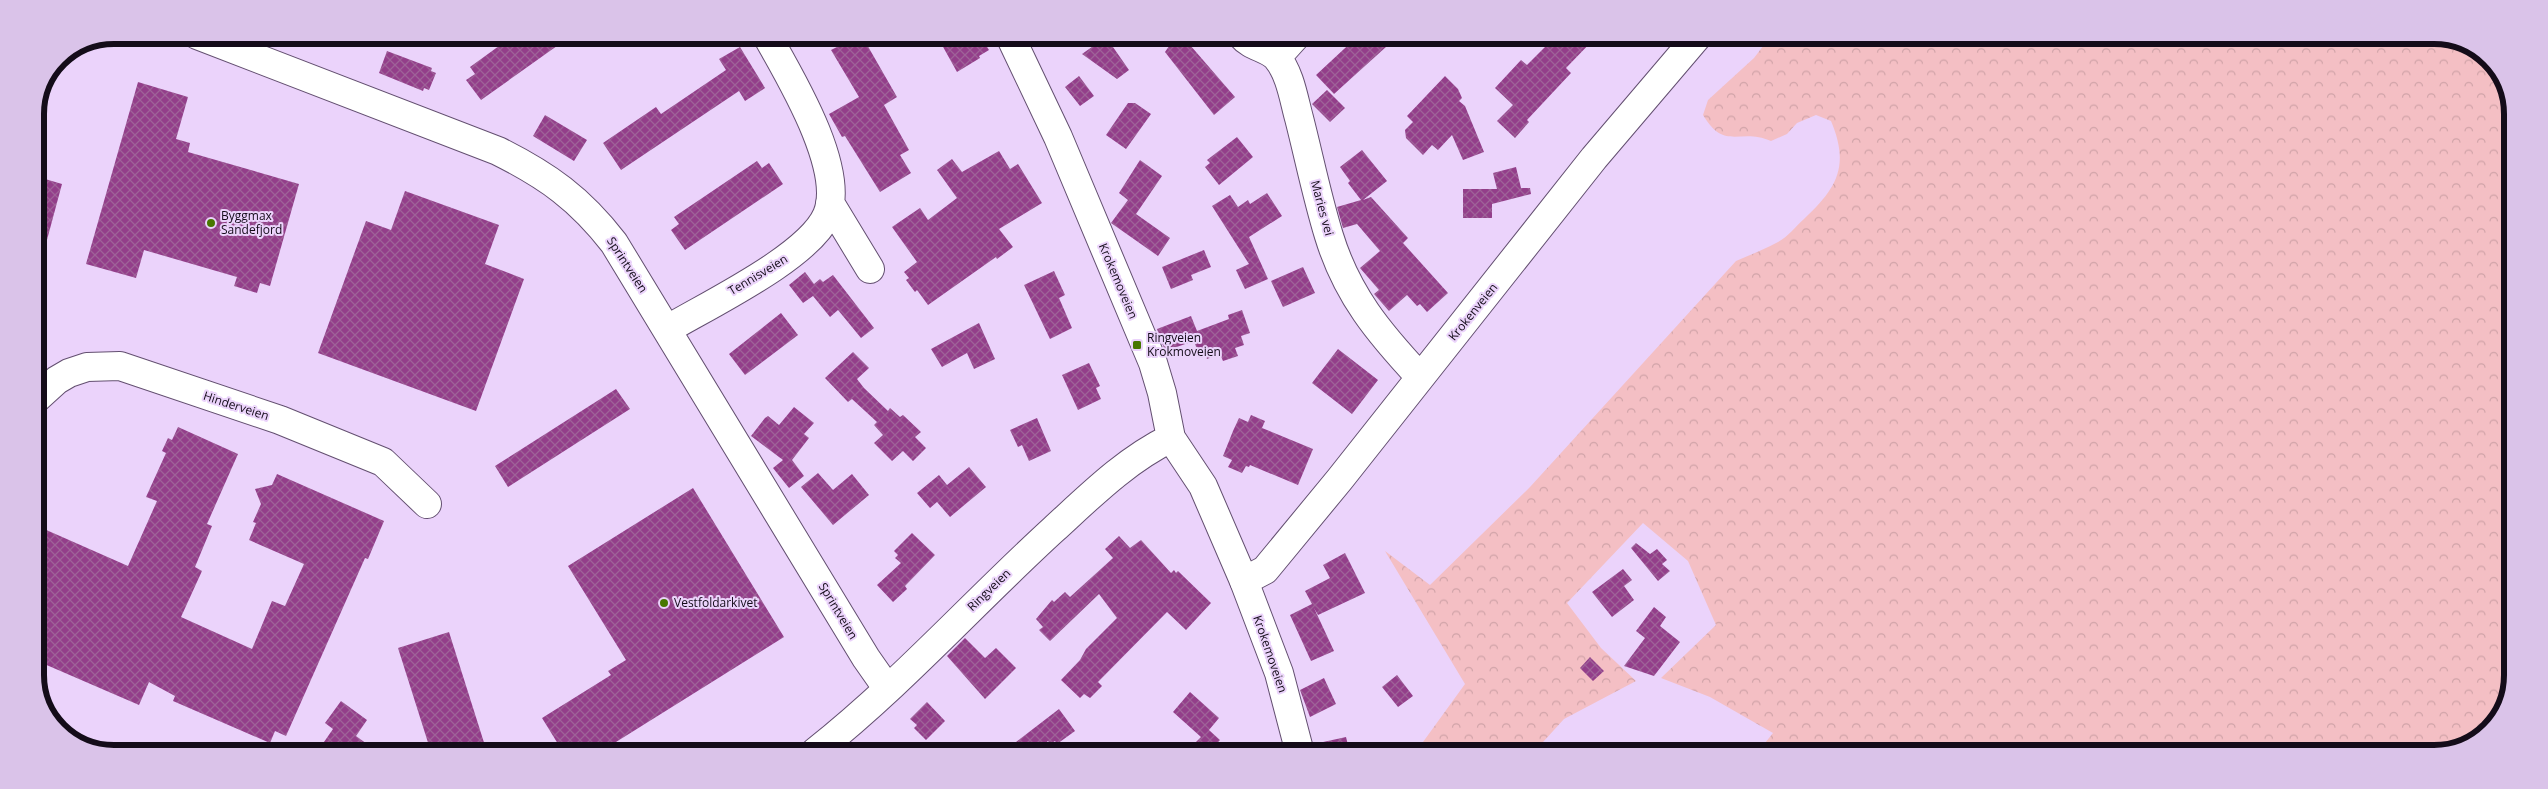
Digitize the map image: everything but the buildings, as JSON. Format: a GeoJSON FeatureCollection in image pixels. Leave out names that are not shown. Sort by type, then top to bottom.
{"type":"FeatureCollection","features":[{"type":"Feature","properties":{"kind":"street","name":"Sprintveien"},"geometry":{"type":"LineString","coordinates":[[220,44],[498,152],[541,173],[581,205],[614,243],[668,329],[866,658],[888,688]]}},
{"type":"Feature","properties":{"kind":"street","name":"Tennisveien"},"geometry":{"type":"LineString","coordinates":[[668,329],[785,260],[813,237],[826,216],[830,203],[830,174],[822,147],[771,44]]}},
{"type":"Feature","properties":{"kind":"street","name":"Krokemoveien"},"geometry":{"type":"LineString","coordinates":[[1014,44],[1058,137],[1153,363],[1164,400],[1171,438],[1203,486],[1244,581],[1278,673],[1298,745]]}},
{"type":"Feature","properties":{"kind":"street"},"geometry":{"type":"LineString","coordinates":[[1253,44],[1277,57],[1289,44]]}},
{"type":"Feature","properties":{"kind":"street","name":"Krokenveien"},"geometry":{"type":"LineString","coordinates":[[1244,581],[1265,570],[1594,158],[1691,44]]}},
{"type":"Feature","properties":{"kind":"street","name":"Maries vei"},"geometry":{"type":"LineString","coordinates":[[1277,57],[1289,82],[1330,237],[1348,281],[1360,307],[1420,377]]}},
{"type":"Feature","properties":{"kind":"street"},"geometry":{"type":"LineString","coordinates":[[830,203],[870,269]]}},
{"type":"Feature","properties":{"kind":"street","name":"Hinderveien"},"geometry":{"type":"LineString","coordinates":[[44,392],[57,380],[87,366],[120,366],[280,420],[383,462],[427,504]]}},
{"type":"Feature","properties":{"kind":"street","name":"Ringveien"},"geometry":{"type":"LineString","coordinates":[[823,745],[888,688],[1017,562],[1093,494],[1129,463],[1152,447],[1171,438]]}},
{"type":"Feature","properties":{"kind":"green space"},"geometry":{"type":"Polygon","coordinates":[[[1765,44],[2443,44],[2465,51],[2484,64],[2501,91],[2504,109],[2504,684],[2499,702],[2484,725],[2457,742],[2443,745],[1763,745],[1773,733],[1710,697],[1661,678],[1716,625],[1688,561],[1643,523],[1567,603],[1601,648],[1636,681],[1564,719],[1540,745],[1421,745],[1465,684],[1385,551],[1430,585],[1530,487],[1736,261],[1768,247],[1785,237],[1815,208],[1832,186],[1840,164],[1837,137],[1831,121],[1816,115],[1797,123],[1787,134],[1771,141],[1760,137],[1726,136],[1711,126],[1703,115],[1708,100],[1754,58],[1765,44]]]}},
{"type":"Feature","properties":{"kind":"place","name":"Byggmax Sandefjord"},"geometry":{"type":"Point","coordinates":[211,223]}},
{"type":"Feature","properties":{"kind":"place","name":"Ringveien Krokmoveien"},"geometry":{"type":"Point","coordinates":[1137,345]}},
{"type":"Feature","properties":{"kind":"place","name":"Vestfoldarkivet"},"geometry":{"type":"Point","coordinates":[664,603]}}]}
